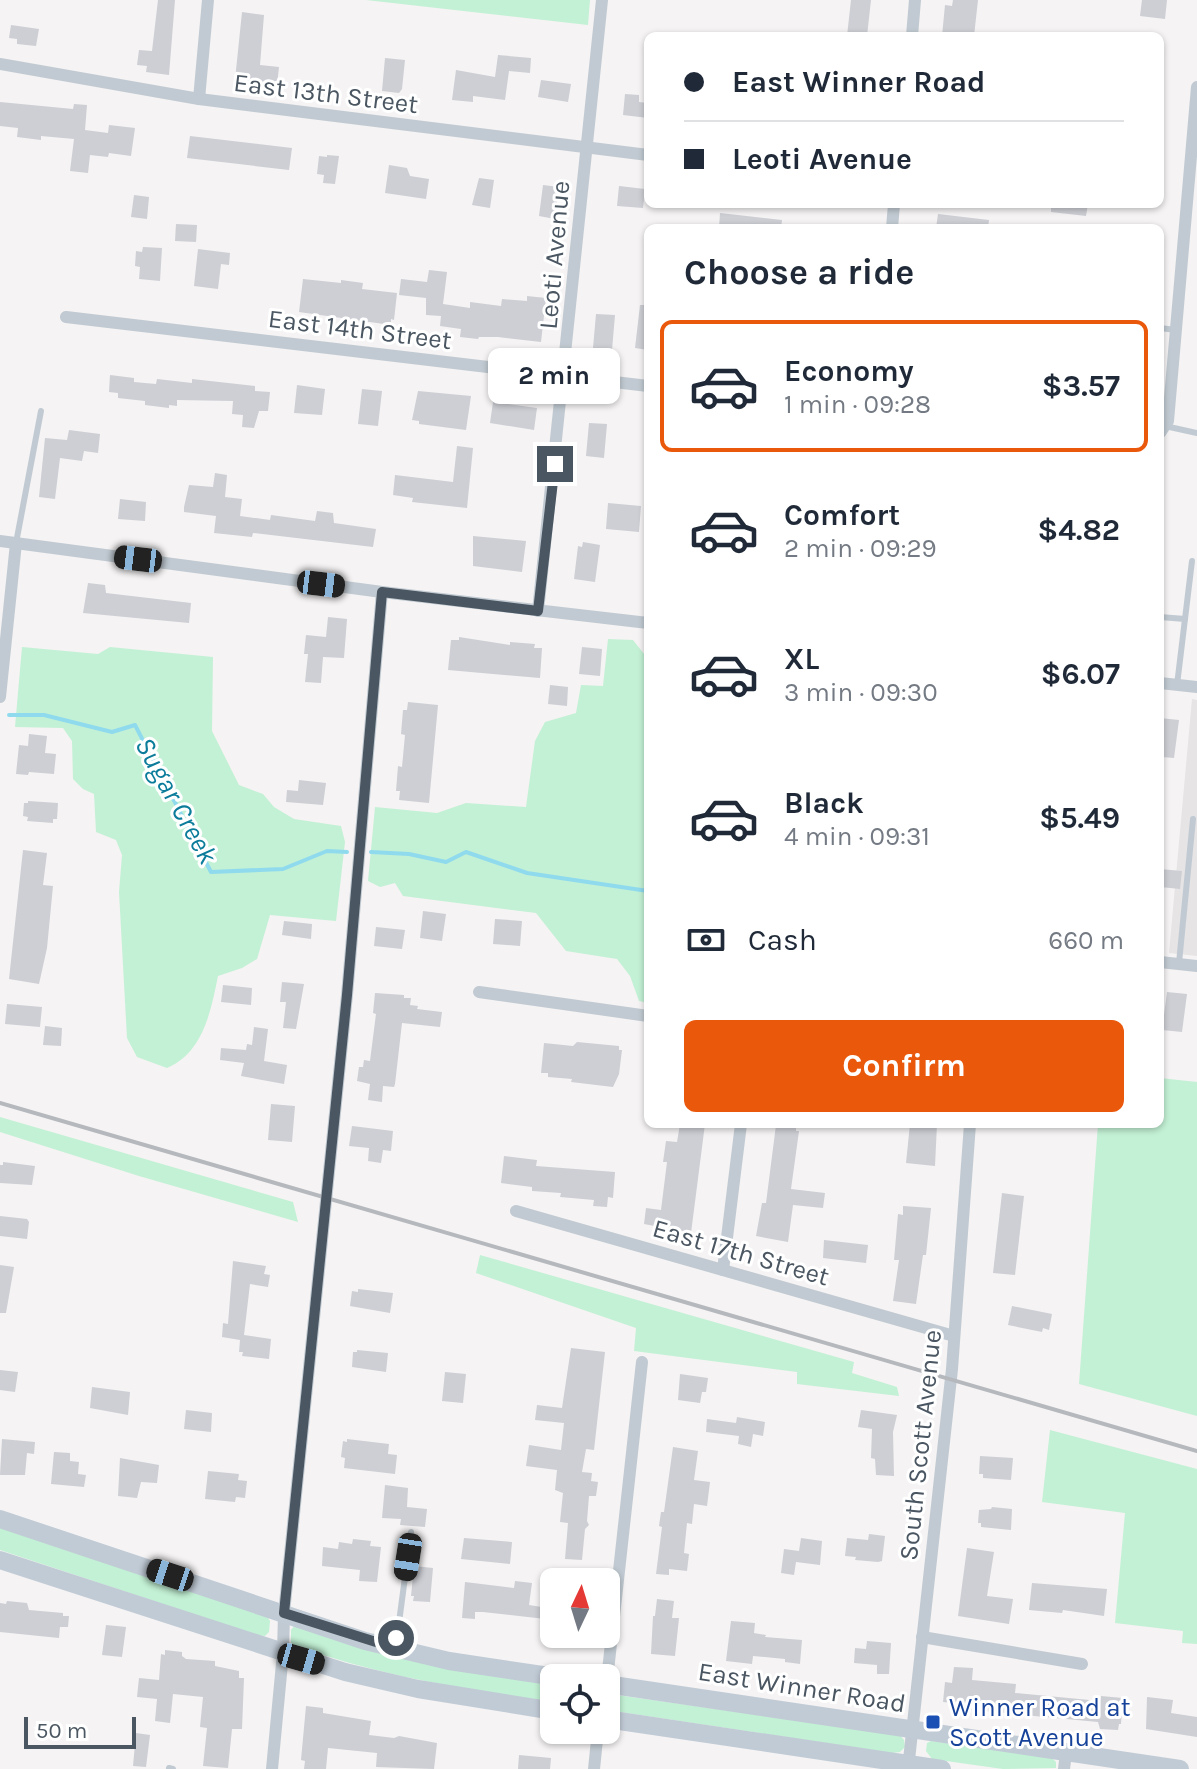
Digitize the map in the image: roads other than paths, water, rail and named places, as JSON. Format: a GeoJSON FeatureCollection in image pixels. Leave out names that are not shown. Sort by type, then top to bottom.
{"type":"FeatureCollection","features":[{"type":"Feature","properties":{"kind":"street"},"geometry":{"type":"LineString","coordinates":[[199,99],[208,0]]}},
{"type":"Feature","properties":{"kind":"street","name":"Leoti Avenue"},"geometry":{"type":"LineString","coordinates":[[538,611],[602,0]]}},
{"type":"Feature","properties":{"kind":"street"},"geometry":{"type":"LineString","coordinates":[[912,32],[915,0]]}},
{"type":"Feature","properties":{"kind":"street","name":"East 13th Street"},"geometry":{"type":"LineString","coordinates":[[0,64],[199,99],[644,154]]}},
{"type":"Feature","properties":{"kind":"street"},"geometry":{"type":"LineString","coordinates":[[1164,426],[1168,421],[1197,87]]}},
{"type":"Feature","properties":{"kind":"street","name":"East 14th Street"},"geometry":{"type":"LineString","coordinates":[[66,317],[644,385]]}},
{"type":"Feature","properties":{"kind":"street"},"geometry":{"type":"LineString","coordinates":[[0,541],[382,592],[644,623]]}},
{"type":"Feature","properties":{"kind":"street"},"geometry":{"type":"LineString","coordinates":[[0,697],[16,543]]}},
{"type":"Feature","properties":{"kind":"street"},"geometry":{"type":"LineString","coordinates":[[272,1769],[284,1613],[347,995],[382,592]]}},
{"type":"Feature","properties":{"kind":"street"},"geometry":{"type":"LineString","coordinates":[[1164,683],[1197,687]]}},
{"type":"Feature","properties":{"kind":"street"},"geometry":{"type":"LineString","coordinates":[[1164,962],[1197,966]]}},
{"type":"Feature","properties":{"kind":"street"},"geometry":{"type":"LineString","coordinates":[[479,992],[644,1015]]}},
{"type":"Feature","properties":{"kind":"street"},"geometry":{"type":"LineString","coordinates":[[723,1270],[741,1128]]}},
{"type":"Feature","properties":{"kind":"street","name":"South Scott Avenue"},"geometry":{"type":"LineString","coordinates":[[908,1767],[954,1336],[970,1128]]}},
{"type":"Feature","properties":{"kind":"street","name":"East 17th Street"},"geometry":{"type":"LineString","coordinates":[[516,1211],[954,1336]]}},
{"type":"Feature","properties":{"kind":"street"},"geometry":{"type":"LineString","coordinates":[[608,1664],[642,1362]]}},
{"type":"Feature","properties":{"kind":"street"},"geometry":{"type":"LineString","coordinates":[[0,1519],[395,1648],[449,1661],[540,1675]]}},
{"type":"Feature","properties":{"kind":"street"},"geometry":{"type":"LineString","coordinates":[[0,1560],[283,1653],[418,1689],[540,1709]]}},
{"type":"Feature","properties":{"kind":"street"},"geometry":{"type":"LineString","coordinates":[[922,1637],[1082,1664]]}},
{"type":"Feature","properties":{"kind":"street","name":"East Winner Road"},"geometry":{"type":"LineString","coordinates":[[620,1688],[912,1730],[1065,1761],[1180,1769]]}},
{"type":"Feature","properties":{"kind":"street"},"geometry":{"type":"LineString","coordinates":[[620,1721],[908,1767],[942,1769]]}},
{"type":"Feature","properties":{"kind":"street"},"geometry":{"type":"LineString","coordinates":[[594,1769],[597,1744]]}},
{"type":"Feature","properties":{"kind":"lane"},"geometry":{"type":"LineString","coordinates":[[1164,328],[1176,330]]}},
{"type":"Feature","properties":{"kind":"lane"},"geometry":{"type":"LineString","coordinates":[[16,543],[41,411]]}},
{"type":"Feature","properties":{"kind":"lane"},"geometry":{"type":"LineString","coordinates":[[1164,429],[1197,433]]}},
{"type":"Feature","properties":{"kind":"lane"},"geometry":{"type":"LineString","coordinates":[[1177,685],[1192,561]]}},
{"type":"Feature","properties":{"kind":"lane"},"geometry":{"type":"LineString","coordinates":[[1164,617],[1185,619]]}},
{"type":"Feature","properties":{"kind":"lane"},"geometry":{"type":"LineString","coordinates":[[1179,964],[1193,819]]}},
{"type":"Feature","properties":{"kind":"lane"},"geometry":{"type":"LineString","coordinates":[[395,1648],[411,1532]]}},
{"type":"Feature","properties":{"kind":"waterway","name":"Sugar Creek"},"geometry":{"type":"LineString","coordinates":[[9,715],[44,715],[112,732],[135,725],[211,872],[283,869],[327,851],[347,852]]}},
{"type":"Feature","properties":{"kind":"waterway","name":"Sugar Creek"},"geometry":{"type":"LineString","coordinates":[[371,852],[409,854],[446,862],[466,852],[527,873],[644,890]]}},
{"type":"Feature","properties":{"kind":"railway"},"geometry":{"type":"LineString","coordinates":[[0,1103],[1197,1451]]}},
{"type":"Feature","properties":{"kind":"place","name":"Winner Road at Scott Avenue"},"geometry":{"type":"Point","coordinates":[933,1722]}}]}
